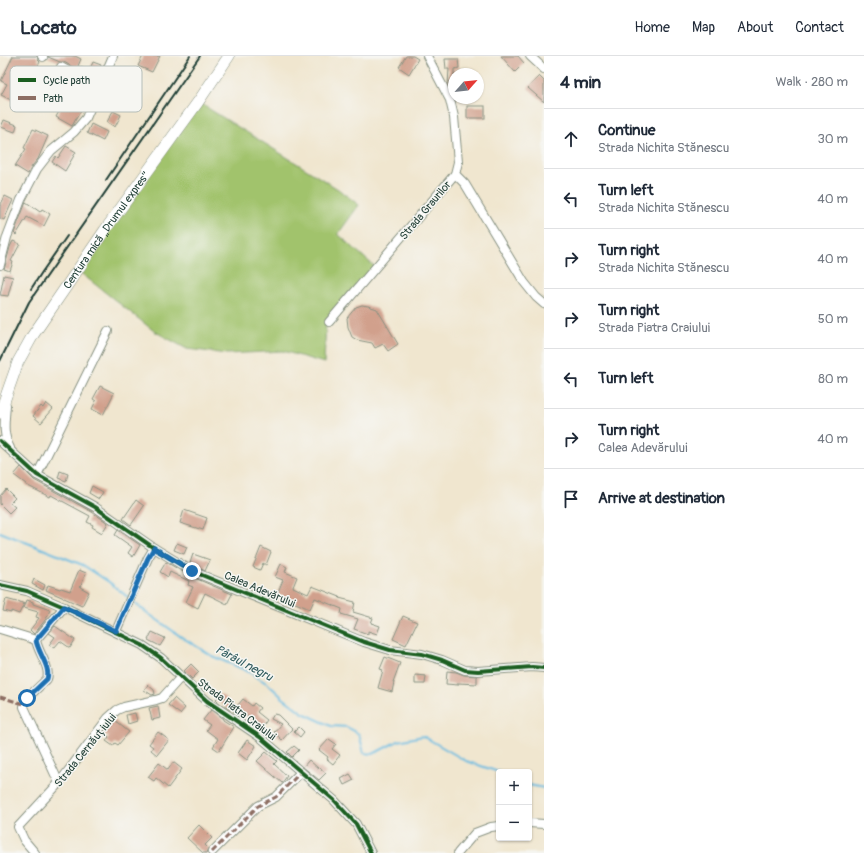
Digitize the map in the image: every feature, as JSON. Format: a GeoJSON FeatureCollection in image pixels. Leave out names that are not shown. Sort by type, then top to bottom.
{"type":"FeatureCollection","features":[{"type":"Feature","properties":{"kind":"main road","name":"Centura mică „Drumul expres”"},"geometry":{"type":"LineString","coordinates":[[0,413],[18,362],[33,335],[105,230],[198,102],[229,56]]}},
{"type":"Feature","properties":{"kind":"street"},"geometry":{"type":"LineString","coordinates":[[109,66],[113,56]]}},
{"type":"Feature","properties":{"kind":"street","name":"Strada Graurilor"},"geometry":{"type":"LineString","coordinates":[[329,322],[455,174],[458,162],[454,117],[450,100],[427,56]]}},
{"type":"Feature","properties":{"kind":"street"},"geometry":{"type":"LineString","coordinates":[[530,56],[544,69]]}},
{"type":"Feature","properties":{"kind":"street"},"geometry":{"type":"LineString","coordinates":[[0,265],[7,237],[21,200],[37,169],[51,151],[74,132],[86,118],[89,112]]}},
{"type":"Feature","properties":{"kind":"street"},"geometry":{"type":"LineString","coordinates":[[455,174],[465,184],[524,282],[536,297],[544,304]]}},
{"type":"Feature","properties":{"kind":"street"},"geometry":{"type":"LineString","coordinates":[[37,475],[108,331]]}},
{"type":"Feature","properties":{"kind":"street"},"geometry":{"type":"LineString","coordinates":[[6,397],[4,428],[6,442],[12,452]]}},
{"type":"Feature","properties":{"kind":"street","name":"Calea Adevărului"},"geometry":{"type":"LineString","coordinates":[[0,441],[37,475],[95,508],[154,548],[192,571],[364,642],[390,650],[422,654],[442,660],[465,670],[478,671],[532,667],[544,668]]}},
{"type":"Feature","properties":{"kind":"street"},"geometry":{"type":"LineString","coordinates":[[116,631],[148,558],[154,548]]}},
{"type":"Feature","properties":{"kind":"street","name":"Strada Piatra Craiului"},"geometry":{"type":"LineString","coordinates":[[0,585],[27,591],[64,607],[116,631],[142,645],[161,658],[207,701],[260,737],[334,800],[356,824],[371,853]]}},
{"type":"Feature","properties":{"kind":"street"},"geometry":{"type":"LineString","coordinates":[[36,640],[64,607]]}},
{"type":"Feature","properties":{"kind":"street"},"geometry":{"type":"LineString","coordinates":[[0,629],[36,640]]}},
{"type":"Feature","properties":{"kind":"street"},"geometry":{"type":"LineString","coordinates":[[36,640],[48,670],[48,677],[27,698],[24,707],[59,783]]}},
{"type":"Feature","properties":{"kind":"street","name":"Strada Cernăuțiului"},"geometry":{"type":"LineString","coordinates":[[35,853],[24,840],[18,827],[59,783],[108,718],[117,710],[124,707],[162,698],[181,677]]}},
{"type":"Feature","properties":{"kind":"street"},"geometry":{"type":"LineString","coordinates":[[212,852],[258,806],[276,797],[300,772]]}},
{"type":"Feature","properties":{"kind":"street"},"geometry":{"type":"LineString","coordinates":[[532,823],[544,824]]}},
{"type":"Feature","properties":{"kind":"street"},"geometry":{"type":"LineString","coordinates":[[458,853],[475,833],[496,826]]}},
{"type":"Feature","properties":{"kind":"green space"},"geometry":{"type":"Polygon","coordinates":[[[198,102],[338,189],[359,205],[338,234],[375,267],[326,322],[324,363],[283,351],[227,354],[187,349],[154,331],[77,270],[198,102]]]}},
{"type":"Feature","properties":{"kind":"building"},"geometry":{"type":"Polygon","coordinates":[[[13,56],[37,56],[40,62],[38,66],[10,66],[10,100],[1,95],[7,84],[1,81],[13,56]]]}},
{"type":"Feature","properties":{"kind":"building"},"geometry":{"type":"Polygon","coordinates":[[[75,56],[81,59],[78,66],[71,66],[64,62],[48,57],[75,56]]]}},
{"type":"Feature","properties":{"kind":"building"},"geometry":{"type":"Polygon","coordinates":[[[143,56],[160,56],[152,72],[142,68],[142,66],[138,66],[143,56]]]}},
{"type":"Feature","properties":{"kind":"building"},"geometry":{"type":"Polygon","coordinates":[[[406,56],[413,56],[418,59],[409,74],[399,67],[406,56]]]}},
{"type":"Feature","properties":{"kind":"building"},"geometry":{"type":"Polygon","coordinates":[[[501,56],[518,56],[524,63],[515,72],[501,56]]]}},
{"type":"Feature","properties":{"kind":"building"},"geometry":{"type":"Polygon","coordinates":[[[445,59],[458,59],[459,68],[446,69],[445,59]]]}},
{"type":"Feature","properties":{"kind":"building"},"geometry":{"type":"Polygon","coordinates":[[[93,62],[101,66],[91,66],[93,62]]]}},
{"type":"Feature","properties":{"kind":"building"},"geometry":{"type":"Polygon","coordinates":[[[539,76],[544,81],[544,102],[528,88],[539,76]]]}},
{"type":"Feature","properties":{"kind":"building"},"geometry":{"type":"Polygon","coordinates":[[[467,106],[485,106],[485,118],[467,118],[467,106]]]}},
{"type":"Feature","properties":{"kind":"building"},"geometry":{"type":"Polygon","coordinates":[[[59,112],[80,112],[72,126],[56,117],[59,112]]]}},
{"type":"Feature","properties":{"kind":"building"},"geometry":{"type":"Polygon","coordinates":[[[112,112],[121,115],[115,127],[107,122],[112,112]]]}},
{"type":"Feature","properties":{"kind":"building"},"geometry":{"type":"Polygon","coordinates":[[[4,120],[17,125],[15,132],[1,127],[4,120]]]}},
{"type":"Feature","properties":{"kind":"building"},"geometry":{"type":"Polygon","coordinates":[[[91,124],[107,132],[103,141],[87,133],[91,124]]]}},
{"type":"Feature","properties":{"kind":"building"},"geometry":{"type":"Polygon","coordinates":[[[33,129],[48,136],[38,159],[28,174],[15,166],[26,149],[24,148],[33,129]]]}},
{"type":"Feature","properties":{"kind":"building"},"geometry":{"type":"Polygon","coordinates":[[[66,146],[76,152],[65,171],[52,162],[56,156],[58,158],[66,146]]]}},
{"type":"Feature","properties":{"kind":"building"},"geometry":{"type":"Polygon","coordinates":[[[5,196],[13,200],[4,220],[0,218],[0,206],[5,196]]]}},
{"type":"Feature","properties":{"kind":"building"},"geometry":{"type":"Polygon","coordinates":[[[26,202],[40,212],[42,209],[50,214],[44,226],[27,217],[16,235],[14,233],[26,202]]]}},
{"type":"Feature","properties":{"kind":"building"},"geometry":{"type":"Polygon","coordinates":[[[13,241],[20,244],[11,261],[13,262],[10,271],[4,269],[13,241]]]}},
{"type":"Feature","properties":{"kind":"building"},"geometry":{"type":"Polygon","coordinates":[[[4,275],[13,277],[8,296],[0,295],[4,275]]]}},
{"type":"Feature","properties":{"kind":"building"},"geometry":{"type":"Polygon","coordinates":[[[362,305],[377,309],[398,344],[388,351],[383,344],[375,348],[372,343],[357,340],[352,337],[348,327],[347,318],[356,307],[362,305]]]}},
{"type":"Feature","properties":{"kind":"building"},"geometry":{"type":"Polygon","coordinates":[[[100,386],[114,393],[103,415],[92,409],[96,401],[93,399],[100,386]]]}},
{"type":"Feature","properties":{"kind":"building"},"geometry":{"type":"Polygon","coordinates":[[[46,403],[53,409],[41,423],[33,416],[41,406],[43,408],[46,403]]]}},
{"type":"Feature","properties":{"kind":"building"},"geometry":{"type":"Polygon","coordinates":[[[21,467],[34,480],[92,512],[108,523],[102,533],[87,522],[90,516],[51,495],[50,497],[26,485],[14,475],[21,467]]]}},
{"type":"Feature","properties":{"kind":"building"},"geometry":{"type":"Polygon","coordinates":[[[60,471],[68,474],[66,481],[58,478],[60,471]]]}},
{"type":"Feature","properties":{"kind":"building"},"geometry":{"type":"Polygon","coordinates":[[[92,486],[103,492],[99,499],[89,493],[92,486]]]}},
{"type":"Feature","properties":{"kind":"building"},"geometry":{"type":"Polygon","coordinates":[[[6,489],[15,498],[10,503],[15,507],[9,513],[0,504],[0,496],[6,489]]]}},
{"type":"Feature","properties":{"kind":"building"},"geometry":{"type":"Polygon","coordinates":[[[136,500],[144,506],[131,525],[123,519],[136,500]]]}},
{"type":"Feature","properties":{"kind":"building"},"geometry":{"type":"Polygon","coordinates":[[[184,510],[207,518],[203,530],[180,523],[184,510]]]}},
{"type":"Feature","properties":{"kind":"building"},"geometry":{"type":"Polygon","coordinates":[[[118,530],[140,545],[133,557],[128,553],[132,547],[115,535],[118,530]]]}},
{"type":"Feature","properties":{"kind":"building"},"geometry":{"type":"Polygon","coordinates":[[[177,543],[187,547],[184,554],[174,550],[177,543]]]}},
{"type":"Feature","properties":{"kind":"building"},"geometry":{"type":"Polygon","coordinates":[[[261,547],[271,552],[266,565],[263,563],[260,570],[253,567],[261,547]]]}},
{"type":"Feature","properties":{"kind":"building"},"geometry":{"type":"Polygon","coordinates":[[[193,554],[210,560],[205,571],[190,563],[193,554]]]}},
{"type":"Feature","properties":{"kind":"building"},"geometry":{"type":"Polygon","coordinates":[[[166,562],[190,576],[232,594],[227,604],[205,593],[198,608],[186,602],[193,587],[188,585],[189,581],[170,572],[168,577],[160,572],[166,562]]]}},
{"type":"Feature","properties":{"kind":"building"},"geometry":{"type":"Polygon","coordinates":[[[281,564],[287,567],[285,572],[297,577],[293,587],[308,594],[312,586],[340,597],[339,598],[355,602],[353,612],[373,618],[371,623],[380,626],[377,634],[368,631],[368,634],[354,629],[358,619],[341,614],[342,609],[315,598],[310,609],[277,594],[283,580],[275,577],[281,564]]]}},
{"type":"Feature","properties":{"kind":"building"},"geometry":{"type":"Polygon","coordinates":[[[79,570],[86,573],[80,587],[89,592],[82,606],[46,590],[48,585],[70,591],[79,570]]]}},
{"type":"Feature","properties":{"kind":"building"},"geometry":{"type":"Polygon","coordinates":[[[34,579],[45,585],[43,590],[32,584],[34,579]]]}},
{"type":"Feature","properties":{"kind":"building"},"geometry":{"type":"Polygon","coordinates":[[[6,599],[18,601],[24,604],[19,614],[11,611],[11,613],[3,611],[6,599]]]}},
{"type":"Feature","properties":{"kind":"building"},"geometry":{"type":"Polygon","coordinates":[[[27,600],[33,602],[33,604],[50,610],[46,619],[34,634],[30,630],[39,618],[36,617],[38,612],[24,608],[27,600]]]}},
{"type":"Feature","properties":{"kind":"building"},"geometry":{"type":"Polygon","coordinates":[[[403,616],[417,622],[406,645],[393,639],[403,616]]]}},
{"type":"Feature","properties":{"kind":"building"},"geometry":{"type":"Polygon","coordinates":[[[55,626],[75,640],[70,648],[60,641],[54,648],[49,645],[55,637],[49,633],[55,626]]]}},
{"type":"Feature","properties":{"kind":"building"},"geometry":{"type":"Polygon","coordinates":[[[152,632],[165,638],[160,646],[148,640],[152,632]]]}},
{"type":"Feature","properties":{"kind":"building"},"geometry":{"type":"Polygon","coordinates":[[[385,657],[400,663],[393,682],[392,692],[378,688],[383,670],[380,669],[385,657]]]}},
{"type":"Feature","properties":{"kind":"building"},"geometry":{"type":"Polygon","coordinates":[[[191,664],[199,672],[192,679],[184,671],[191,664]]]}},
{"type":"Feature","properties":{"kind":"building"},"geometry":{"type":"Polygon","coordinates":[[[447,671],[477,676],[477,684],[446,684],[447,671]]]}},
{"type":"Feature","properties":{"kind":"building"},"geometry":{"type":"Polygon","coordinates":[[[415,675],[426,676],[425,684],[415,684],[415,675]]]}},
{"type":"Feature","properties":{"kind":"building"},"geometry":{"type":"Polygon","coordinates":[[[148,685],[154,690],[155,694],[152,695],[144,690],[148,685]]]}},
{"type":"Feature","properties":{"kind":"building"},"geometry":{"type":"Polygon","coordinates":[[[220,694],[234,706],[230,710],[217,701],[216,699],[220,694]]]}},
{"type":"Feature","properties":{"kind":"building"},"geometry":{"type":"Polygon","coordinates":[[[174,698],[185,708],[180,714],[168,705],[174,698]]]}},
{"type":"Feature","properties":{"kind":"building"},"geometry":{"type":"Polygon","coordinates":[[[243,699],[252,706],[254,703],[260,708],[257,712],[267,720],[260,730],[252,724],[254,721],[241,712],[238,716],[233,711],[243,699]]]}},
{"type":"Feature","properties":{"kind":"building"},"geometry":{"type":"Polygon","coordinates":[[[158,706],[160,718],[152,720],[149,708],[158,706]]]}},
{"type":"Feature","properties":{"kind":"building"},"geometry":{"type":"Polygon","coordinates":[[[211,710],[234,727],[219,751],[213,747],[218,739],[206,730],[210,725],[203,720],[211,710]]]}},
{"type":"Feature","properties":{"kind":"building"},"geometry":{"type":"Polygon","coordinates":[[[135,713],[137,721],[128,724],[126,715],[135,713]]]}},
{"type":"Feature","properties":{"kind":"building"},"geometry":{"type":"Polygon","coordinates":[[[274,714],[278,715],[292,729],[282,740],[274,732],[281,724],[271,719],[274,714]]]}},
{"type":"Feature","properties":{"kind":"building"},"geometry":{"type":"Polygon","coordinates":[[[114,720],[129,732],[118,745],[115,743],[113,746],[106,741],[109,737],[103,733],[114,720]]]}},
{"type":"Feature","properties":{"kind":"building"},"geometry":{"type":"Polygon","coordinates":[[[299,727],[304,732],[300,737],[294,732],[299,727]]]}},
{"type":"Feature","properties":{"kind":"building"},"geometry":{"type":"Polygon","coordinates":[[[158,732],[169,740],[157,755],[151,750],[153,747],[149,744],[158,732]]]}},
{"type":"Feature","properties":{"kind":"building"},"geometry":{"type":"Polygon","coordinates":[[[329,739],[336,744],[332,749],[340,755],[333,764],[327,759],[328,757],[319,750],[329,739]]]}},
{"type":"Feature","properties":{"kind":"building"},"geometry":{"type":"Polygon","coordinates":[[[247,740],[256,746],[247,760],[238,753],[247,740]]]}},
{"type":"Feature","properties":{"kind":"building"},"geometry":{"type":"Polygon","coordinates":[[[294,746],[299,750],[292,757],[287,752],[294,746]]]}},
{"type":"Feature","properties":{"kind":"building"},"geometry":{"type":"Polygon","coordinates":[[[266,752],[277,761],[274,764],[287,776],[282,783],[257,761],[266,752]]]}},
{"type":"Feature","properties":{"kind":"building"},"geometry":{"type":"Polygon","coordinates":[[[309,760],[326,773],[319,780],[303,767],[309,760]]]}},
{"type":"Feature","properties":{"kind":"building"},"geometry":{"type":"Polygon","coordinates":[[[173,762],[182,769],[168,788],[156,778],[154,781],[148,777],[159,763],[168,770],[173,762]]]}},
{"type":"Feature","properties":{"kind":"building"},"geometry":{"type":"Polygon","coordinates":[[[350,774],[354,780],[344,785],[341,779],[350,774]]]}},
{"type":"Feature","properties":{"kind":"building"},"geometry":{"type":"Polygon","coordinates":[[[199,825],[212,838],[205,845],[208,848],[206,853],[203,853],[187,838],[199,825]]]}},
{"type":"Feature","properties":{"kind":"waterway","name":"Pârâul negru"},"geometry":{"type":"LineString","coordinates":[[0,532],[83,565],[109,582],[129,598]]}},
{"type":"Feature","properties":{"kind":"waterway","name":"Pârâul negru"},"geometry":{"type":"LineString","coordinates":[[132,601],[180,636],[212,656],[245,670],[268,684],[283,698],[303,713],[331,726],[347,727],[359,734],[364,753],[373,754],[398,741],[423,736],[466,761],[496,771]]}},
{"type":"Feature","properties":{"kind":"waterway","name":"Pârâul negru"},"geometry":{"type":"LineString","coordinates":[[532,786],[544,788]]}},
{"type":"Feature","properties":{"kind":"railway"},"geometry":{"type":"LineString","coordinates":[[106,180],[190,56]]}},
{"type":"Feature","properties":{"kind":"railway"},"geometry":{"type":"LineString","coordinates":[[0,361],[29,302],[200,56]]}},
{"type":"Feature","properties":{"kind":"railway"},"geometry":{"type":"LineString","coordinates":[[31,289],[67,236]]}},
{"type":"Feature","properties":{"kind":"marked path"},"geometry":{"type":"LineString","coordinates":[[0,697],[24,704]]}},
{"type":"Feature","properties":{"kind":"marked path"},"geometry":{"type":"LineString","coordinates":[[212,852],[258,806],[276,797],[301,772]]}},
{"type":"Feature","properties":{"kind":"cycle path"},"geometry":{"type":"LineString","coordinates":[[0,441],[37,475],[95,507],[154,548],[192,571],[364,642],[390,650],[422,654],[442,660],[465,670],[478,671],[532,667],[544,668]]}},
{"type":"Feature","properties":{"kind":"cycle path"},"geometry":{"type":"LineString","coordinates":[[0,585],[27,591],[64,607],[142,645],[161,658],[207,701],[260,737],[334,800],[356,824],[371,853]]}},
{"type":"Feature","properties":{"kind":"route"},"geometry":{"type":"LineString","coordinates":[[27,698],[48,677],[48,670],[36,640],[64,607],[116,631],[148,558],[154,548],[192,571]]}}]}
